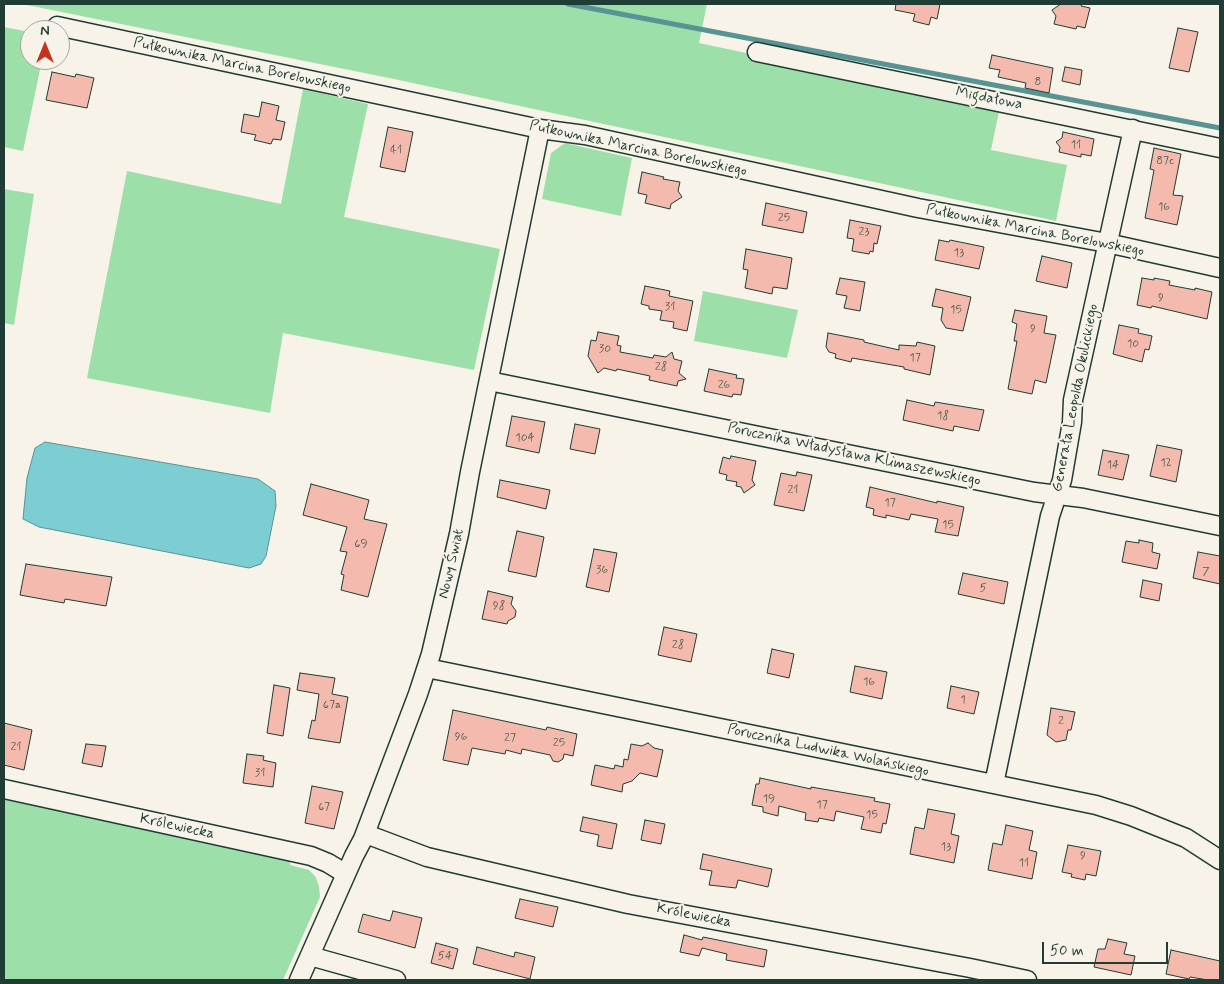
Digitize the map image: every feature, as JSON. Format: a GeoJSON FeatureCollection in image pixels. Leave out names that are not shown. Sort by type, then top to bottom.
{"type":"FeatureCollection","features":[{"type":"Feature","properties":{"kind":"street","name":"Pułkownika Marcina Borelowskiego"},"geometry":{"type":"LineString","coordinates":[[70,29],[540,128],[586,135],[918,208],[1107,243],[1220,268]]}},
{"type":"Feature","properties":{"kind":"street","name":"Migdałowa"},"geometry":{"type":"LineString","coordinates":[[757,52],[1133,128],[1220,148]]}},
{"type":"Feature","properties":{"kind":"street","name":"Nowy Świat"},"geometry":{"type":"LineString","coordinates":[[299,980],[366,834],[427,668],[459,534],[540,128]]}},
{"type":"Feature","properties":{"kind":"street","name":"Generała Leopolda Okulickiego"},"geometry":{"type":"LineString","coordinates":[[994,784],[1050,516],[1062,480],[1072,422],[1073,400],[1133,128]]}},
{"type":"Feature","properties":{"kind":"street","name":"Porucznika Władysława Klimaszewskiego"},"geometry":{"type":"LineString","coordinates":[[489,381],[1057,496],[1083,498],[1220,526]]}},
{"type":"Feature","properties":{"kind":"street","name":"Porucznika Ludwika Wolańskiego"},"geometry":{"type":"LineString","coordinates":[[427,668],[1096,805],[1132,816],[1186,838],[1220,860]]}},
{"type":"Feature","properties":{"kind":"street","name":"Królewiecka"},"geometry":{"type":"LineString","coordinates":[[4,788],[311,856],[328,863],[346,874]]}},
{"type":"Feature","properties":{"kind":"street","name":"Królewiecka"},"geometry":{"type":"LineString","coordinates":[[366,834],[427,857],[628,904],[1026,980]]}},
{"type":"Feature","properties":{"kind":"street"},"geometry":{"type":"LineString","coordinates":[[310,956],[396,980]]}},
{"type":"Feature","properties":{"kind":"green space"},"geometry":{"type":"Polygon","coordinates":[[[22,4],[707,4],[699,43],[1000,107],[991,150],[1067,165],[1056,221],[394,79],[22,4]]]}},
{"type":"Feature","properties":{"kind":"green space"},"geometry":{"type":"Polygon","coordinates":[[[4,27],[20,30],[20,70],[40,70],[23,151],[4,147],[4,27]]]}},
{"type":"Feature","properties":{"kind":"green space"},"geometry":{"type":"Polygon","coordinates":[[[303,89],[368,104],[344,217],[500,249],[474,370],[283,333],[270,413],[87,378],[127,171],[281,204],[303,89]]]}},
{"type":"Feature","properties":{"kind":"green space"},"geometry":{"type":"Polygon","coordinates":[[[565,143],[632,158],[621,216],[542,199],[551,153],[565,143]]]}},
{"type":"Feature","properties":{"kind":"green space"},"geometry":{"type":"Polygon","coordinates":[[[4,189],[34,194],[14,325],[4,323],[4,189]]]}},
{"type":"Feature","properties":{"kind":"green space"},"geometry":{"type":"Polygon","coordinates":[[[703,291],[798,310],[787,358],[694,341],[703,291]]]}},
{"type":"Feature","properties":{"kind":"green space"},"geometry":{"type":"Polygon","coordinates":[[[4,797],[290,861],[290,865],[309,870],[315,876],[319,886],[320,897],[283,980],[4,980],[4,797]]]}},
{"type":"Feature","properties":{"kind":"water"},"geometry":{"type":"Polygon","coordinates":[[[45,442],[258,479],[275,491],[276,506],[266,556],[261,564],[249,568],[39,527],[23,519],[27,478],[35,448],[45,442]]]}},
{"type":"Feature","properties":{"kind":"building"},"geometry":{"type":"Polygon","coordinates":[[[896,4],[940,4],[937,19],[931,17],[929,25],[913,21],[915,14],[895,10],[896,4]]]}},
{"type":"Feature","properties":{"kind":"building"},"geometry":{"type":"Polygon","coordinates":[[[1061,4],[1082,4],[1081,6],[1090,8],[1085,28],[1077,26],[1076,29],[1054,24],[1056,16],[1052,10],[1061,4]]]}},
{"type":"Feature","properties":{"kind":"building"},"geometry":{"type":"Polygon","coordinates":[[[1178,28],[1198,32],[1189,72],[1169,68],[1178,28]]]}},
{"type":"Feature","properties":{"kind":"building"},"geometry":{"type":"Polygon","coordinates":[[[992,55],[1053,68],[1049,93],[1025,88],[1026,83],[998,77],[1000,70],[989,68],[992,55]]]}},
{"type":"Feature","properties":{"kind":"building"},"geometry":{"type":"Polygon","coordinates":[[[1065,67],[1082,70],[1080,85],[1062,81],[1065,67]]]}},
{"type":"Feature","properties":{"kind":"building"},"geometry":{"type":"Polygon","coordinates":[[[52,72],[75,77],[76,74],[94,78],[87,108],[46,100],[52,72]]]}},
{"type":"Feature","properties":{"kind":"building"},"geometry":{"type":"Polygon","coordinates":[[[262,102],[279,106],[276,120],[285,122],[281,140],[273,139],[271,144],[254,140],[256,135],[241,132],[244,114],[259,117],[262,102]]]}},
{"type":"Feature","properties":{"kind":"building"},"geometry":{"type":"Polygon","coordinates":[[[388,127],[413,132],[405,172],[380,167],[388,127]]]}},
{"type":"Feature","properties":{"kind":"building"},"geometry":{"type":"Polygon","coordinates":[[[1063,132],[1094,139],[1091,156],[1081,154],[1081,157],[1059,152],[1060,147],[1056,142],[1062,138],[1063,132]]]}},
{"type":"Feature","properties":{"kind":"building"},"geometry":{"type":"Polygon","coordinates":[[[1154,148],[1181,154],[1173,195],[1183,196],[1177,225],[1145,218],[1154,170],[1150,169],[1154,148]]]}},
{"type":"Feature","properties":{"kind":"building"},"geometry":{"type":"Polygon","coordinates":[[[642,172],[680,182],[678,191],[682,197],[671,204],[670,209],[645,203],[647,195],[638,193],[642,172]]]}},
{"type":"Feature","properties":{"kind":"building"},"geometry":{"type":"Polygon","coordinates":[[[766,203],[807,212],[803,233],[762,225],[766,203]]]}},
{"type":"Feature","properties":{"kind":"building"},"geometry":{"type":"Polygon","coordinates":[[[850,220],[881,226],[877,244],[874,243],[873,252],[870,251],[869,254],[852,251],[854,239],[847,238],[850,220]]]}},
{"type":"Feature","properties":{"kind":"building"},"geometry":{"type":"Polygon","coordinates":[[[939,240],[949,242],[950,240],[984,247],[979,269],[935,260],[939,240]]]}},
{"type":"Feature","properties":{"kind":"building"},"geometry":{"type":"Polygon","coordinates":[[[746,249],[792,258],[787,289],[773,287],[772,294],[745,288],[748,270],[743,269],[746,249]]]}},
{"type":"Feature","properties":{"kind":"building"},"geometry":{"type":"Polygon","coordinates":[[[1042,256],[1072,263],[1067,288],[1036,281],[1042,256]]]}},
{"type":"Feature","properties":{"kind":"building"},"geometry":{"type":"Polygon","coordinates":[[[840,278],[865,282],[860,311],[844,308],[847,296],[836,294],[840,278]]]}},
{"type":"Feature","properties":{"kind":"building"},"geometry":{"type":"Polygon","coordinates":[[[1142,278],[1170,281],[1169,285],[1212,292],[1207,319],[1152,306],[1151,308],[1137,305],[1142,278]]]}},
{"type":"Feature","properties":{"kind":"building"},"geometry":{"type":"Polygon","coordinates":[[[645,286],[670,291],[669,296],[693,301],[687,331],[673,328],[674,322],[660,320],[662,311],[649,309],[649,306],[641,304],[645,286]]]}},
{"type":"Feature","properties":{"kind":"building"},"geometry":{"type":"Polygon","coordinates":[[[936,289],[971,297],[963,331],[946,328],[941,320],[943,308],[932,306],[936,289]]]}},
{"type":"Feature","properties":{"kind":"building"},"geometry":{"type":"Polygon","coordinates":[[[1015,310],[1047,316],[1044,333],[1056,335],[1046,383],[1035,380],[1032,394],[1008,389],[1017,341],[1014,341],[1017,324],[1012,322],[1015,310]]]}},
{"type":"Feature","properties":{"kind":"building"},"geometry":{"type":"Polygon","coordinates":[[[1119,325],[1139,329],[1138,333],[1152,336],[1149,350],[1145,349],[1142,362],[1113,354],[1119,325]]]}},
{"type":"Feature","properties":{"kind":"building"},"geometry":{"type":"Polygon","coordinates":[[[598,332],[619,336],[617,345],[621,346],[620,352],[653,358],[654,355],[666,357],[672,352],[674,359],[682,361],[679,373],[686,379],[678,381],[677,386],[649,380],[650,376],[617,369],[616,371],[604,368],[598,373],[588,356],[591,340],[596,341],[598,332]]]}},
{"type":"Feature","properties":{"kind":"building"},"geometry":{"type":"Polygon","coordinates":[[[828,333],[864,340],[864,342],[899,350],[899,345],[916,346],[917,342],[935,346],[930,375],[904,369],[904,367],[852,358],[851,362],[835,358],[836,354],[829,352],[826,347],[828,333]]]}},
{"type":"Feature","properties":{"kind":"building"},"geometry":{"type":"Polygon","coordinates":[[[709,369],[737,375],[736,378],[744,379],[741,395],[733,394],[732,397],[704,391],[709,369]]]}},
{"type":"Feature","properties":{"kind":"building"},"geometry":{"type":"Polygon","coordinates":[[[907,400],[934,406],[935,402],[984,410],[979,431],[954,426],[953,431],[903,420],[907,400]]]}},
{"type":"Feature","properties":{"kind":"building"},"geometry":{"type":"Polygon","coordinates":[[[512,416],[545,422],[539,453],[506,446],[512,416]]]}},
{"type":"Feature","properties":{"kind":"building"},"geometry":{"type":"Polygon","coordinates":[[[575,424],[600,429],[595,454],[570,449],[575,424]]]}},
{"type":"Feature","properties":{"kind":"building"},"geometry":{"type":"Polygon","coordinates":[[[1157,445],[1182,450],[1176,482],[1150,476],[1157,445]]]}},
{"type":"Feature","properties":{"kind":"building"},"geometry":{"type":"Polygon","coordinates":[[[1103,450],[1129,455],[1123,480],[1098,475],[1103,450]]]}},
{"type":"Feature","properties":{"kind":"building"},"geometry":{"type":"Polygon","coordinates":[[[731,456],[756,461],[752,480],[755,485],[744,493],[741,487],[736,486],[737,482],[726,480],[727,475],[719,473],[723,457],[730,459],[731,456]]]}},
{"type":"Feature","properties":{"kind":"building"},"geometry":{"type":"Polygon","coordinates":[[[797,472],[812,475],[804,511],[774,505],[781,473],[796,476],[797,472]]]}},
{"type":"Feature","properties":{"kind":"building"},"geometry":{"type":"Polygon","coordinates":[[[500,480],[550,490],[546,509],[497,497],[500,480]]]}},
{"type":"Feature","properties":{"kind":"building"},"geometry":{"type":"Polygon","coordinates":[[[311,484],[369,500],[364,519],[387,524],[368,597],[341,590],[344,575],[341,574],[347,552],[340,551],[347,527],[303,515],[311,484]]]}},
{"type":"Feature","properties":{"kind":"building"},"geometry":{"type":"Polygon","coordinates":[[[870,487],[937,503],[937,501],[964,507],[958,536],[935,532],[938,519],[911,514],[909,520],[886,515],[886,518],[873,515],[874,509],[866,507],[870,487]]]}},
{"type":"Feature","properties":{"kind":"building"},"geometry":{"type":"Polygon","coordinates":[[[517,531],[544,537],[536,577],[508,571],[517,531]]]}},
{"type":"Feature","properties":{"kind":"building"},"geometry":{"type":"Polygon","coordinates":[[[1139,540],[1153,543],[1152,552],[1160,554],[1157,569],[1122,562],[1126,541],[1139,543],[1139,540]]]}},
{"type":"Feature","properties":{"kind":"building"},"geometry":{"type":"Polygon","coordinates":[[[594,549],[617,553],[609,592],[586,587],[594,549]]]}},
{"type":"Feature","properties":{"kind":"building"},"geometry":{"type":"Polygon","coordinates":[[[1198,552],[1220,556],[1220,584],[1193,578],[1198,552]]]}},
{"type":"Feature","properties":{"kind":"building"},"geometry":{"type":"Polygon","coordinates":[[[26,564],[112,577],[106,606],[65,599],[64,603],[20,595],[26,564]]]}},
{"type":"Feature","properties":{"kind":"building"},"geometry":{"type":"Polygon","coordinates":[[[963,573],[1008,582],[1004,604],[958,594],[963,573]]]}},
{"type":"Feature","properties":{"kind":"building"},"geometry":{"type":"Polygon","coordinates":[[[1143,580],[1162,584],[1159,601],[1140,597],[1143,580]]]}},
{"type":"Feature","properties":{"kind":"building"},"geometry":{"type":"Polygon","coordinates":[[[488,591],[513,597],[511,604],[516,611],[515,617],[508,621],[507,624],[482,619],[488,591]]]}},
{"type":"Feature","properties":{"kind":"building"},"geometry":{"type":"Polygon","coordinates":[[[664,627],[697,634],[691,662],[658,655],[664,627]]]}},
{"type":"Feature","properties":{"kind":"building"},"geometry":{"type":"Polygon","coordinates":[[[772,649],[794,654],[789,678],[767,673],[772,649]]]}},
{"type":"Feature","properties":{"kind":"building"},"geometry":{"type":"Polygon","coordinates":[[[855,666],[887,672],[882,699],[850,692],[855,666]]]}},
{"type":"Feature","properties":{"kind":"building"},"geometry":{"type":"Polygon","coordinates":[[[300,673],[335,678],[332,694],[348,697],[340,743],[308,738],[312,720],[315,721],[319,694],[297,690],[300,673]]]}},
{"type":"Feature","properties":{"kind":"building"},"geometry":{"type":"Polygon","coordinates":[[[274,685],[290,688],[283,736],[267,733],[274,685]]]}},
{"type":"Feature","properties":{"kind":"building"},"geometry":{"type":"Polygon","coordinates":[[[951,686],[979,692],[974,714],[947,708],[951,686]]]}},
{"type":"Feature","properties":{"kind":"building"},"geometry":{"type":"Polygon","coordinates":[[[1051,708],[1075,712],[1071,730],[1068,730],[1066,740],[1056,742],[1047,735],[1051,708]]]}},
{"type":"Feature","properties":{"kind":"building"},"geometry":{"type":"Polygon","coordinates":[[[453,710],[546,730],[547,727],[577,734],[573,756],[564,754],[563,759],[558,762],[553,761],[550,755],[522,749],[521,754],[506,750],[505,754],[472,748],[468,765],[443,760],[453,710]]]}},
{"type":"Feature","properties":{"kind":"building"},"geometry":{"type":"Polygon","coordinates":[[[4,723],[32,730],[24,770],[4,765],[4,723]]]}},
{"type":"Feature","properties":{"kind":"building"},"geometry":{"type":"Polygon","coordinates":[[[648,743],[654,748],[663,750],[657,777],[640,773],[632,781],[623,784],[622,792],[591,785],[595,765],[614,769],[615,765],[623,767],[624,759],[628,760],[631,744],[642,746],[648,743]]]}},
{"type":"Feature","properties":{"kind":"building"},"geometry":{"type":"Polygon","coordinates":[[[86,744],[106,746],[102,767],[82,763],[86,744]]]}},
{"type":"Feature","properties":{"kind":"building"},"geometry":{"type":"Polygon","coordinates":[[[247,754],[264,756],[263,760],[276,763],[273,787],[243,783],[247,754]]]}},
{"type":"Feature","properties":{"kind":"building"},"geometry":{"type":"Polygon","coordinates":[[[760,778],[811,789],[811,787],[875,798],[874,801],[890,804],[886,824],[883,823],[881,833],[861,829],[864,817],[836,811],[834,821],[819,818],[818,822],[805,820],[806,813],[779,806],[778,816],[763,812],[763,807],[752,805],[756,784],[759,784],[760,778]]]}},
{"type":"Feature","properties":{"kind":"building"},"geometry":{"type":"Polygon","coordinates":[[[312,786],[343,792],[334,829],[305,823],[312,786]]]}},
{"type":"Feature","properties":{"kind":"building"},"geometry":{"type":"Polygon","coordinates":[[[928,809],[955,814],[951,834],[959,836],[954,863],[910,854],[915,827],[924,829],[928,809]]]}},
{"type":"Feature","properties":{"kind":"building"},"geometry":{"type":"Polygon","coordinates":[[[583,817],[617,824],[612,849],[597,846],[599,835],[580,831],[583,817]]]}},
{"type":"Feature","properties":{"kind":"building"},"geometry":{"type":"Polygon","coordinates":[[[645,820],[665,824],[661,844],[641,840],[645,820]]]}},
{"type":"Feature","properties":{"kind":"building"},"geometry":{"type":"Polygon","coordinates":[[[1006,825],[1033,831],[1029,850],[1037,852],[1032,879],[988,870],[993,843],[1002,845],[1006,825]]]}},
{"type":"Feature","properties":{"kind":"building"},"geometry":{"type":"Polygon","coordinates":[[[1068,845],[1101,851],[1096,876],[1086,874],[1085,880],[1071,877],[1072,874],[1062,872],[1068,845]]]}},
{"type":"Feature","properties":{"kind":"building"},"geometry":{"type":"Polygon","coordinates":[[[703,854],[772,869],[768,887],[738,880],[736,888],[709,885],[712,871],[700,869],[703,854]]]}},
{"type":"Feature","properties":{"kind":"building"},"geometry":{"type":"Polygon","coordinates":[[[520,899],[558,907],[553,927],[515,918],[520,899]]]}},
{"type":"Feature","properties":{"kind":"building"},"geometry":{"type":"Polygon","coordinates":[[[393,911],[422,918],[415,948],[358,932],[363,914],[390,921],[393,911]]]}},
{"type":"Feature","properties":{"kind":"building"},"geometry":{"type":"Polygon","coordinates":[[[684,935],[702,940],[703,937],[767,950],[764,967],[726,960],[727,954],[702,948],[699,956],[680,952],[684,935]]]}},
{"type":"Feature","properties":{"kind":"building"},"geometry":{"type":"Polygon","coordinates":[[[1108,939],[1127,943],[1124,954],[1135,956],[1131,975],[1094,967],[1098,949],[1105,949],[1108,939]]]}},
{"type":"Feature","properties":{"kind":"building"},"geometry":{"type":"Polygon","coordinates":[[[436,943],[458,949],[453,969],[431,963],[436,943]]]}},
{"type":"Feature","properties":{"kind":"building"},"geometry":{"type":"Polygon","coordinates":[[[477,947],[514,957],[515,952],[535,957],[530,979],[473,964],[477,947]]]}},
{"type":"Feature","properties":{"kind":"building"},"geometry":{"type":"Polygon","coordinates":[[[1171,950],[1220,961],[1220,980],[1190,977],[1189,979],[1166,974],[1171,950]]]}},
{"type":"Feature","properties":{"kind":"waterway"},"geometry":{"type":"LineString","coordinates":[[568,4],[1220,128]]}}]}
